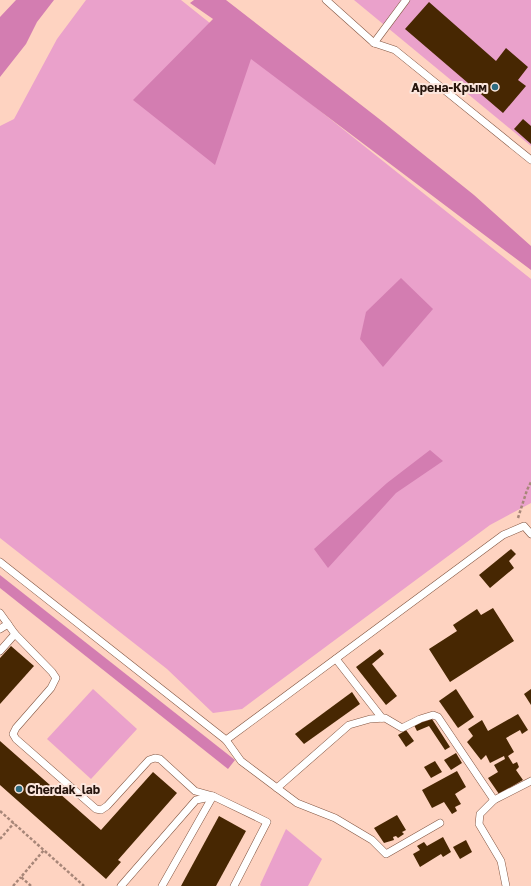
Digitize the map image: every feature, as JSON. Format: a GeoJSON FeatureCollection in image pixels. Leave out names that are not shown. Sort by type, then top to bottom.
{"type":"FeatureCollection","features":[{"type":"Feature","properties":{"kind":"lane"},"geometry":{"type":"LineString","coordinates":[[326,0],[374,43],[395,50],[531,160]]}},
{"type":"Feature","properties":{"kind":"lane"},"geometry":{"type":"LineString","coordinates":[[374,43],[406,0]]}},
{"type":"Feature","properties":{"kind":"lane"},"geometry":{"type":"LineString","coordinates":[[226,740],[503,535],[524,526],[531,534]]}},
{"type":"Feature","properties":{"kind":"lane"},"geometry":{"type":"LineString","coordinates":[[0,562],[226,740],[241,761],[297,803],[335,818],[372,840],[386,854],[440,823]]}},
{"type":"Feature","properties":{"kind":"lane"},"geometry":{"type":"LineString","coordinates":[[0,613],[15,634],[56,678],[51,688],[16,728],[13,734],[16,740],[96,809],[102,810],[107,806],[149,760],[155,758],[160,759],[195,791],[213,796],[267,822],[234,886]]}},
{"type":"Feature","properties":{"kind":"lane"},"geometry":{"type":"LineString","coordinates":[[0,629],[8,624]]}},
{"type":"Feature","properties":{"kind":"lane"},"geometry":{"type":"LineString","coordinates":[[0,651],[15,634]]}},
{"type":"Feature","properties":{"kind":"lane"},"geometry":{"type":"LineString","coordinates":[[336,659],[382,718]]}},
{"type":"Feature","properties":{"kind":"lane"},"geometry":{"type":"LineString","coordinates":[[277,788],[349,725],[370,718],[385,718],[402,728],[432,715],[438,717],[494,800]]}},
{"type":"Feature","properties":{"kind":"lane"},"geometry":{"type":"LineString","coordinates":[[506,886],[500,861],[479,824],[480,814],[494,800],[531,781]]}},
{"type":"Feature","properties":{"kind":"lane"},"geometry":{"type":"LineString","coordinates":[[121,886],[196,800],[213,796]]}},
{"type":"Feature","properties":{"kind":"lane"},"geometry":{"type":"LineString","coordinates":[[162,886],[213,796]]}},
{"type":"Feature","properties":{"kind":"path"},"geometry":{"type":"LineString","coordinates":[[514,530],[531,482]]}},
{"type":"Feature","properties":{"kind":"path"},"geometry":{"type":"LineString","coordinates":[[0,811],[84,886]]}},
{"type":"Feature","properties":{"kind":"path"},"geometry":{"type":"LineString","coordinates":[[0,839],[14,823]]}},
{"type":"Feature","properties":{"kind":"path"},"geometry":{"type":"LineString","coordinates":[[13,886],[44,850]]}},
{"type":"Feature","properties":{"kind":"path"},"geometry":{"type":"LineString","coordinates":[[21,877],[31,886]]}},
{"type":"Feature","properties":{"kind":"shaded area"},"geometry":{"type":"Polygon","coordinates":[[[16,0],[54,0],[37,22],[26,44],[0,77],[0,17],[16,0]]]}},
{"type":"Feature","properties":{"kind":"shaded area"},"geometry":{"type":"Polygon","coordinates":[[[86,0],[181,0],[531,279],[531,503],[490,525],[242,709],[213,713],[167,669],[0,538],[0,126],[14,119],[57,39],[86,0]]]}},
{"type":"Feature","properties":{"kind":"shaded area"},"geometry":{"type":"Polygon","coordinates":[[[194,0],[226,0],[378,118],[474,195],[531,246],[531,270],[251,59],[215,165],[133,100],[213,19],[190,3],[194,0]]]}},
{"type":"Feature","properties":{"kind":"shaded area","name":"Арена-Крым"},"geometry":{"type":"Polygon","coordinates":[[[354,0],[531,0],[531,146],[354,0]]]}},
{"type":"Feature","properties":{"kind":"shaded area"},"geometry":{"type":"Polygon","coordinates":[[[401,278],[433,309],[383,367],[360,339],[366,312],[401,278]]]}},
{"type":"Feature","properties":{"kind":"shaded area"},"geometry":{"type":"Polygon","coordinates":[[[430,450],[443,461],[396,493],[328,568],[314,549],[387,483],[430,450]]]}},
{"type":"Feature","properties":{"kind":"shaded area"},"geometry":{"type":"Polygon","coordinates":[[[0,575],[235,760],[228,769],[0,588],[0,575]]]}},
{"type":"Feature","properties":{"kind":"shaded area"},"geometry":{"type":"Polygon","coordinates":[[[93,689],[137,729],[91,779],[47,739],[93,689]]]}},
{"type":"Feature","properties":{"kind":"shaded area"},"geometry":{"type":"Polygon","coordinates":[[[286,829],[322,859],[308,886],[261,886],[260,885],[286,829]]]}},
{"type":"Feature","properties":{"kind":"building"},"geometry":{"type":"Polygon","coordinates":[[[429,2],[496,61],[506,48],[528,67],[518,80],[526,86],[503,113],[405,29],[429,2]]]}},
{"type":"Feature","properties":{"kind":"building"},"geometry":{"type":"Polygon","coordinates":[[[523,119],[531,126],[531,144],[514,129],[523,119]]]}},
{"type":"Feature","properties":{"kind":"building"},"geometry":{"type":"Polygon","coordinates":[[[511,549],[516,554],[509,561],[514,568],[490,588],[479,575],[511,549]]]}},
{"type":"Feature","properties":{"kind":"building"},"geometry":{"type":"Polygon","coordinates":[[[493,608],[514,641],[450,682],[429,649],[457,631],[453,625],[477,609],[481,615],[493,608]]]}},
{"type":"Feature","properties":{"kind":"building"},"geometry":{"type":"Polygon","coordinates":[[[11,646],[34,666],[0,704],[0,658],[11,646]]]}},
{"type":"Feature","properties":{"kind":"building"},"geometry":{"type":"Polygon","coordinates":[[[380,649],[384,654],[372,664],[397,696],[386,705],[356,667],[380,649]]]}},
{"type":"Feature","properties":{"kind":"building"},"geometry":{"type":"Polygon","coordinates":[[[456,689],[474,717],[458,728],[439,701],[456,689]]]}},
{"type":"Feature","properties":{"kind":"building"},"geometry":{"type":"Polygon","coordinates":[[[531,689],[531,705],[524,694],[531,689]]]}},
{"type":"Feature","properties":{"kind":"building"},"geometry":{"type":"Polygon","coordinates":[[[352,692],[360,704],[304,744],[295,734],[352,692]]]}},
{"type":"Feature","properties":{"kind":"building"},"geometry":{"type":"Polygon","coordinates":[[[518,714],[528,730],[522,734],[520,730],[506,738],[514,752],[508,756],[513,764],[517,762],[519,767],[516,770],[523,780],[499,794],[488,778],[498,772],[494,765],[505,759],[504,756],[490,763],[486,755],[481,760],[467,742],[473,736],[468,729],[482,720],[488,731],[518,714]]]}},
{"type":"Feature","properties":{"kind":"building"},"geometry":{"type":"Polygon","coordinates":[[[432,719],[450,747],[445,750],[429,726],[417,731],[414,725],[432,719]]]}},
{"type":"Feature","properties":{"kind":"building"},"geometry":{"type":"Polygon","coordinates":[[[406,730],[414,741],[406,747],[398,735],[406,730]]]}},
{"type":"Feature","properties":{"kind":"building"},"geometry":{"type":"Polygon","coordinates":[[[0,741],[101,830],[153,772],[177,793],[118,860],[121,862],[106,879],[0,785],[0,741]]]}},
{"type":"Feature","properties":{"kind":"building"},"geometry":{"type":"Polygon","coordinates":[[[456,753],[462,763],[451,770],[444,760],[456,753]]]}},
{"type":"Feature","properties":{"kind":"building"},"geometry":{"type":"Polygon","coordinates":[[[435,761],[442,772],[431,778],[424,767],[435,761]]]}},
{"type":"Feature","properties":{"kind":"building"},"geometry":{"type":"Polygon","coordinates":[[[457,771],[466,787],[455,794],[461,804],[455,807],[457,811],[452,814],[444,802],[432,808],[422,790],[457,771]]]}},
{"type":"Feature","properties":{"kind":"building"},"geometry":{"type":"Polygon","coordinates":[[[397,815],[406,830],[402,832],[404,834],[398,838],[396,836],[393,837],[394,840],[384,843],[374,828],[397,815]]]}},
{"type":"Feature","properties":{"kind":"building"},"geometry":{"type":"Polygon","coordinates":[[[219,816],[246,831],[216,886],[181,886],[219,816]]]}},
{"type":"Feature","properties":{"kind":"building"},"geometry":{"type":"Polygon","coordinates":[[[443,837],[451,852],[443,857],[441,854],[420,867],[413,854],[420,850],[417,846],[424,842],[427,846],[443,837]]]}},
{"type":"Feature","properties":{"kind":"building"},"geometry":{"type":"Polygon","coordinates":[[[466,840],[472,852],[460,859],[453,847],[466,840]]]}},
{"type":"Feature","properties":{"kind":"place","name":"Арена-Крым"},"geometry":{"type":"Point","coordinates":[495,87]}},
{"type":"Feature","properties":{"kind":"place","name":"Cherdak_lab"},"geometry":{"type":"Point","coordinates":[19,789]}}]}
